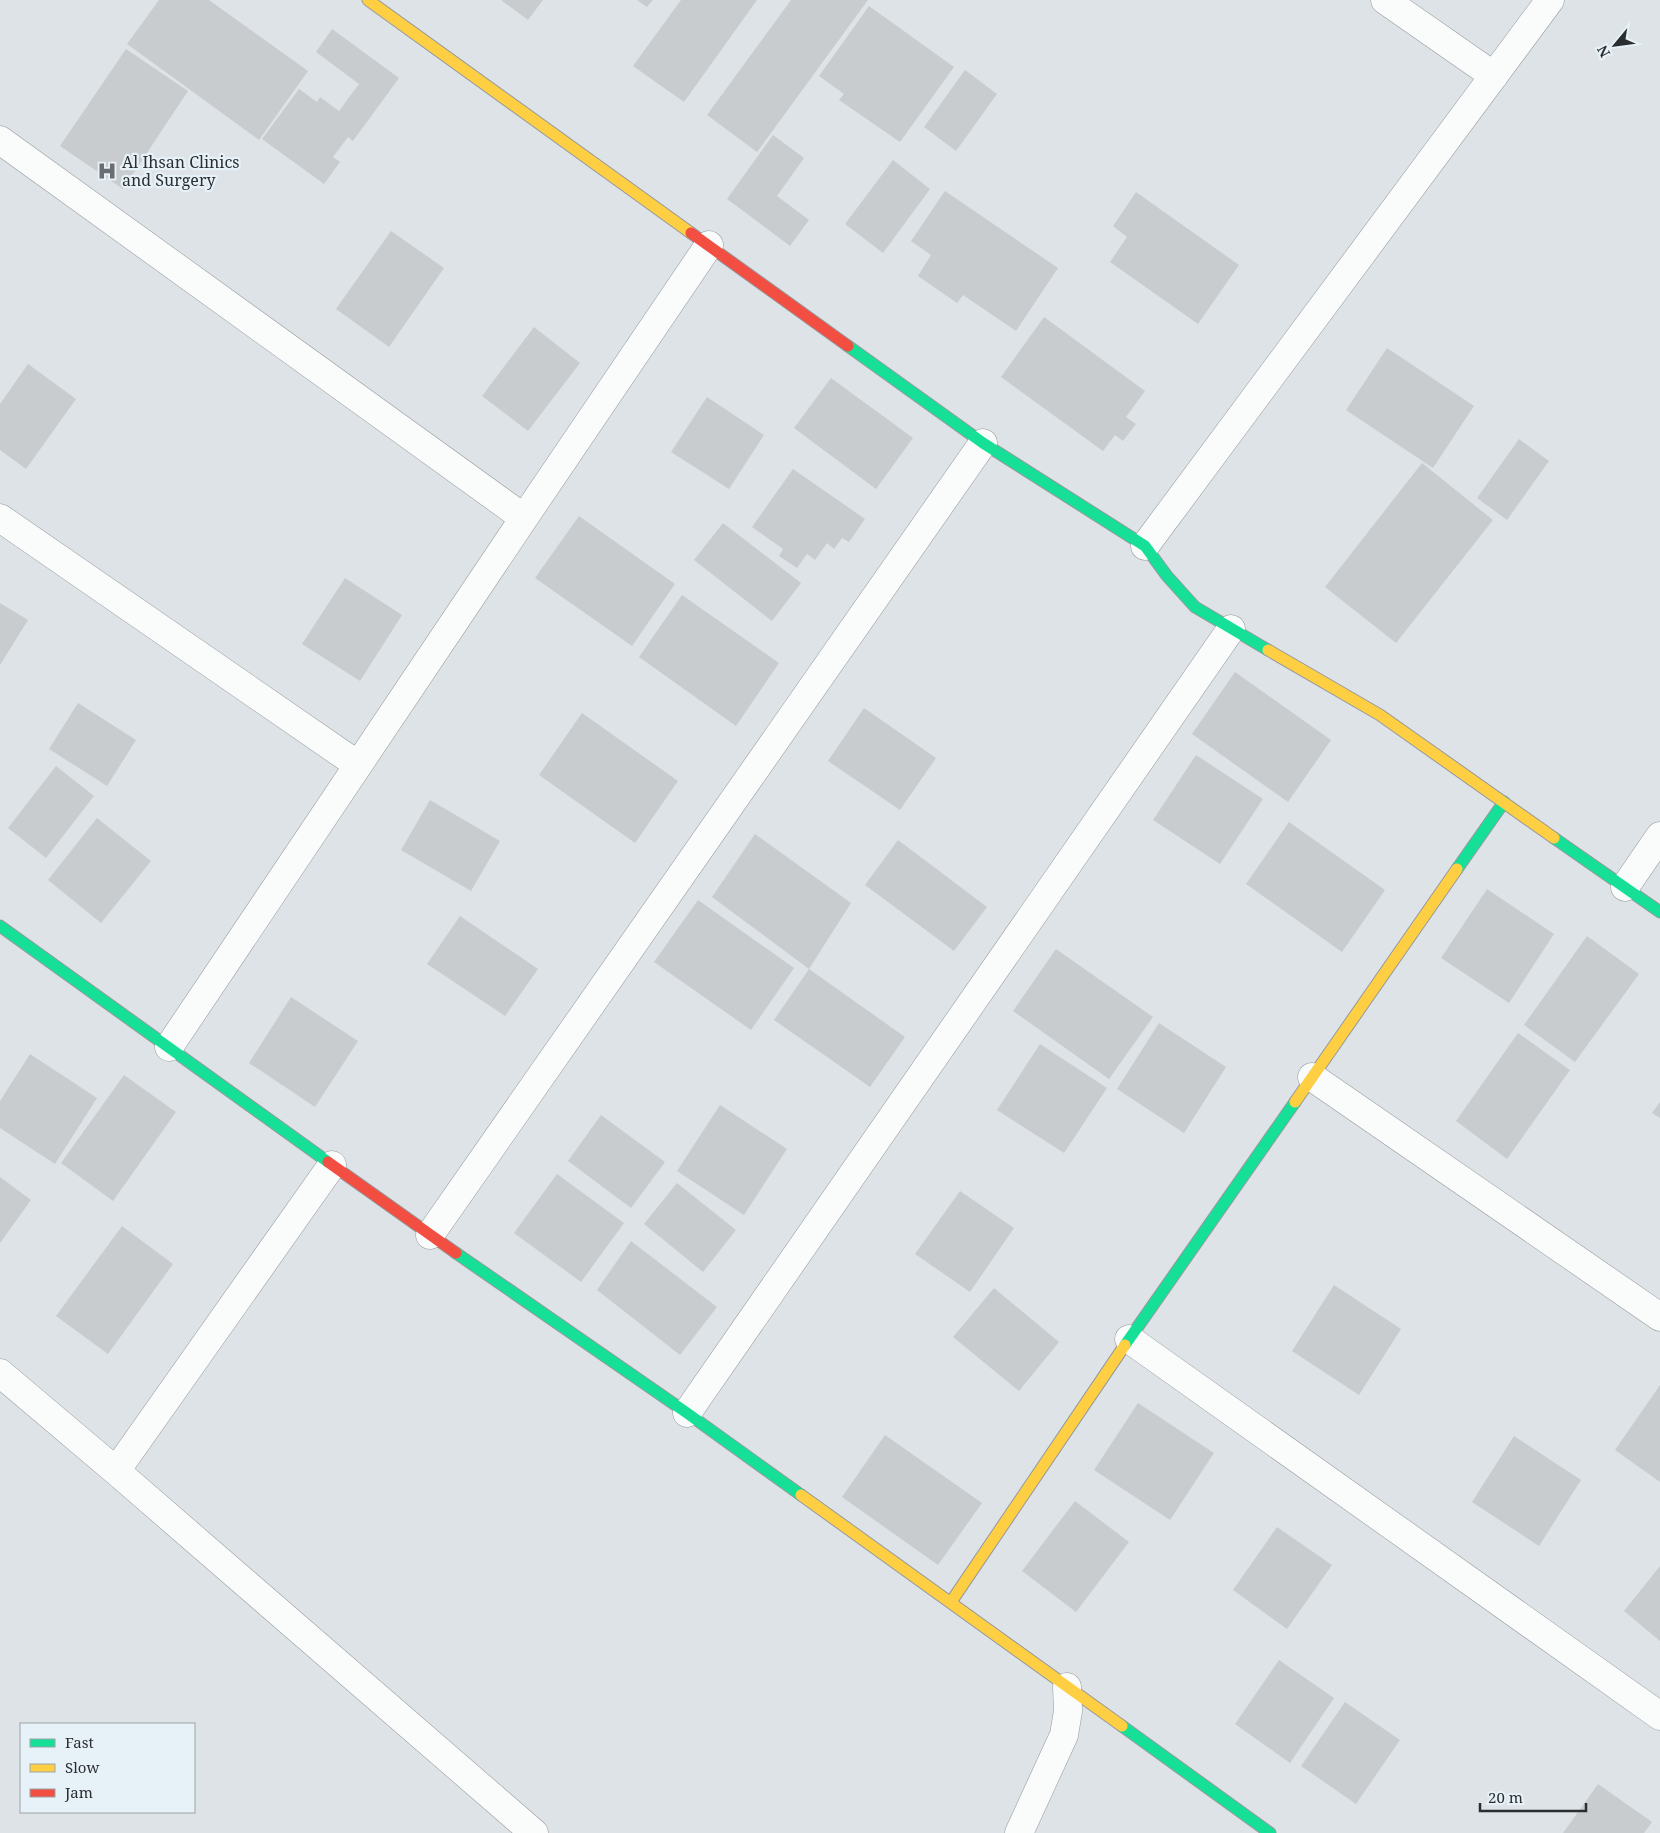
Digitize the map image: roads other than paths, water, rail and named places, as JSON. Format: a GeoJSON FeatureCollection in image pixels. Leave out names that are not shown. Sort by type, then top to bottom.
{"type":"FeatureCollection","features":[{"type":"Feature","properties":{"kind":"street"},"geometry":{"type":"LineString","coordinates":[[368,0],[983,443],[1145,546],[1167,576],[1194,607],[1380,715],[1660,912]]}},
{"type":"Feature","properties":{"kind":"street"},"geometry":{"type":"LineString","coordinates":[[1385,0],[1494,76]]}},
{"type":"Feature","properties":{"kind":"street"},"geometry":{"type":"LineString","coordinates":[[1145,546],[1550,0]]}},
{"type":"Feature","properties":{"kind":"street"},"geometry":{"type":"LineString","coordinates":[[0,140],[524,518]]}},
{"type":"Feature","properties":{"kind":"street"},"geometry":{"type":"LineString","coordinates":[[168,1047],[709,245]]}},
{"type":"Feature","properties":{"kind":"street"},"geometry":{"type":"LineString","coordinates":[[430,1235],[983,443]]}},
{"type":"Feature","properties":{"kind":"street"},"geometry":{"type":"LineString","coordinates":[[0,518],[358,766]]}},
{"type":"Feature","properties":{"kind":"street"},"geometry":{"type":"LineString","coordinates":[[687,1412],[1231,629]]}},
{"type":"Feature","properties":{"kind":"street"},"geometry":{"type":"LineString","coordinates":[[951,1602],[1129,1339],[1504,802]]}},
{"type":"Feature","properties":{"kind":"street"},"geometry":{"type":"LineString","coordinates":[[1625,887],[1660,836]]}},
{"type":"Feature","properties":{"kind":"street"},"geometry":{"type":"LineString","coordinates":[[0,926],[430,1235],[687,1412],[1270,1833]]}},
{"type":"Feature","properties":{"kind":"street"},"geometry":{"type":"LineString","coordinates":[[1312,1077],[1660,1317]]}},
{"type":"Feature","properties":{"kind":"street"},"geometry":{"type":"LineString","coordinates":[[116,1471],[332,1165]]}},
{"type":"Feature","properties":{"kind":"street"},"geometry":{"type":"LineString","coordinates":[[1129,1339],[1660,1716]]}},
{"type":"Feature","properties":{"kind":"street"},"geometry":{"type":"LineString","coordinates":[[0,1373],[534,1833]]}},
{"type":"Feature","properties":{"kind":"street"},"geometry":{"type":"LineString","coordinates":[[1019,1833],[1064,1735],[1068,1711],[1067,1687]]}},
{"type":"Feature","properties":{"kind":"place","name":"Al Ihsan Clinics and Surgery"},"geometry":{"type":"Point","coordinates":[107,171]}}]}
